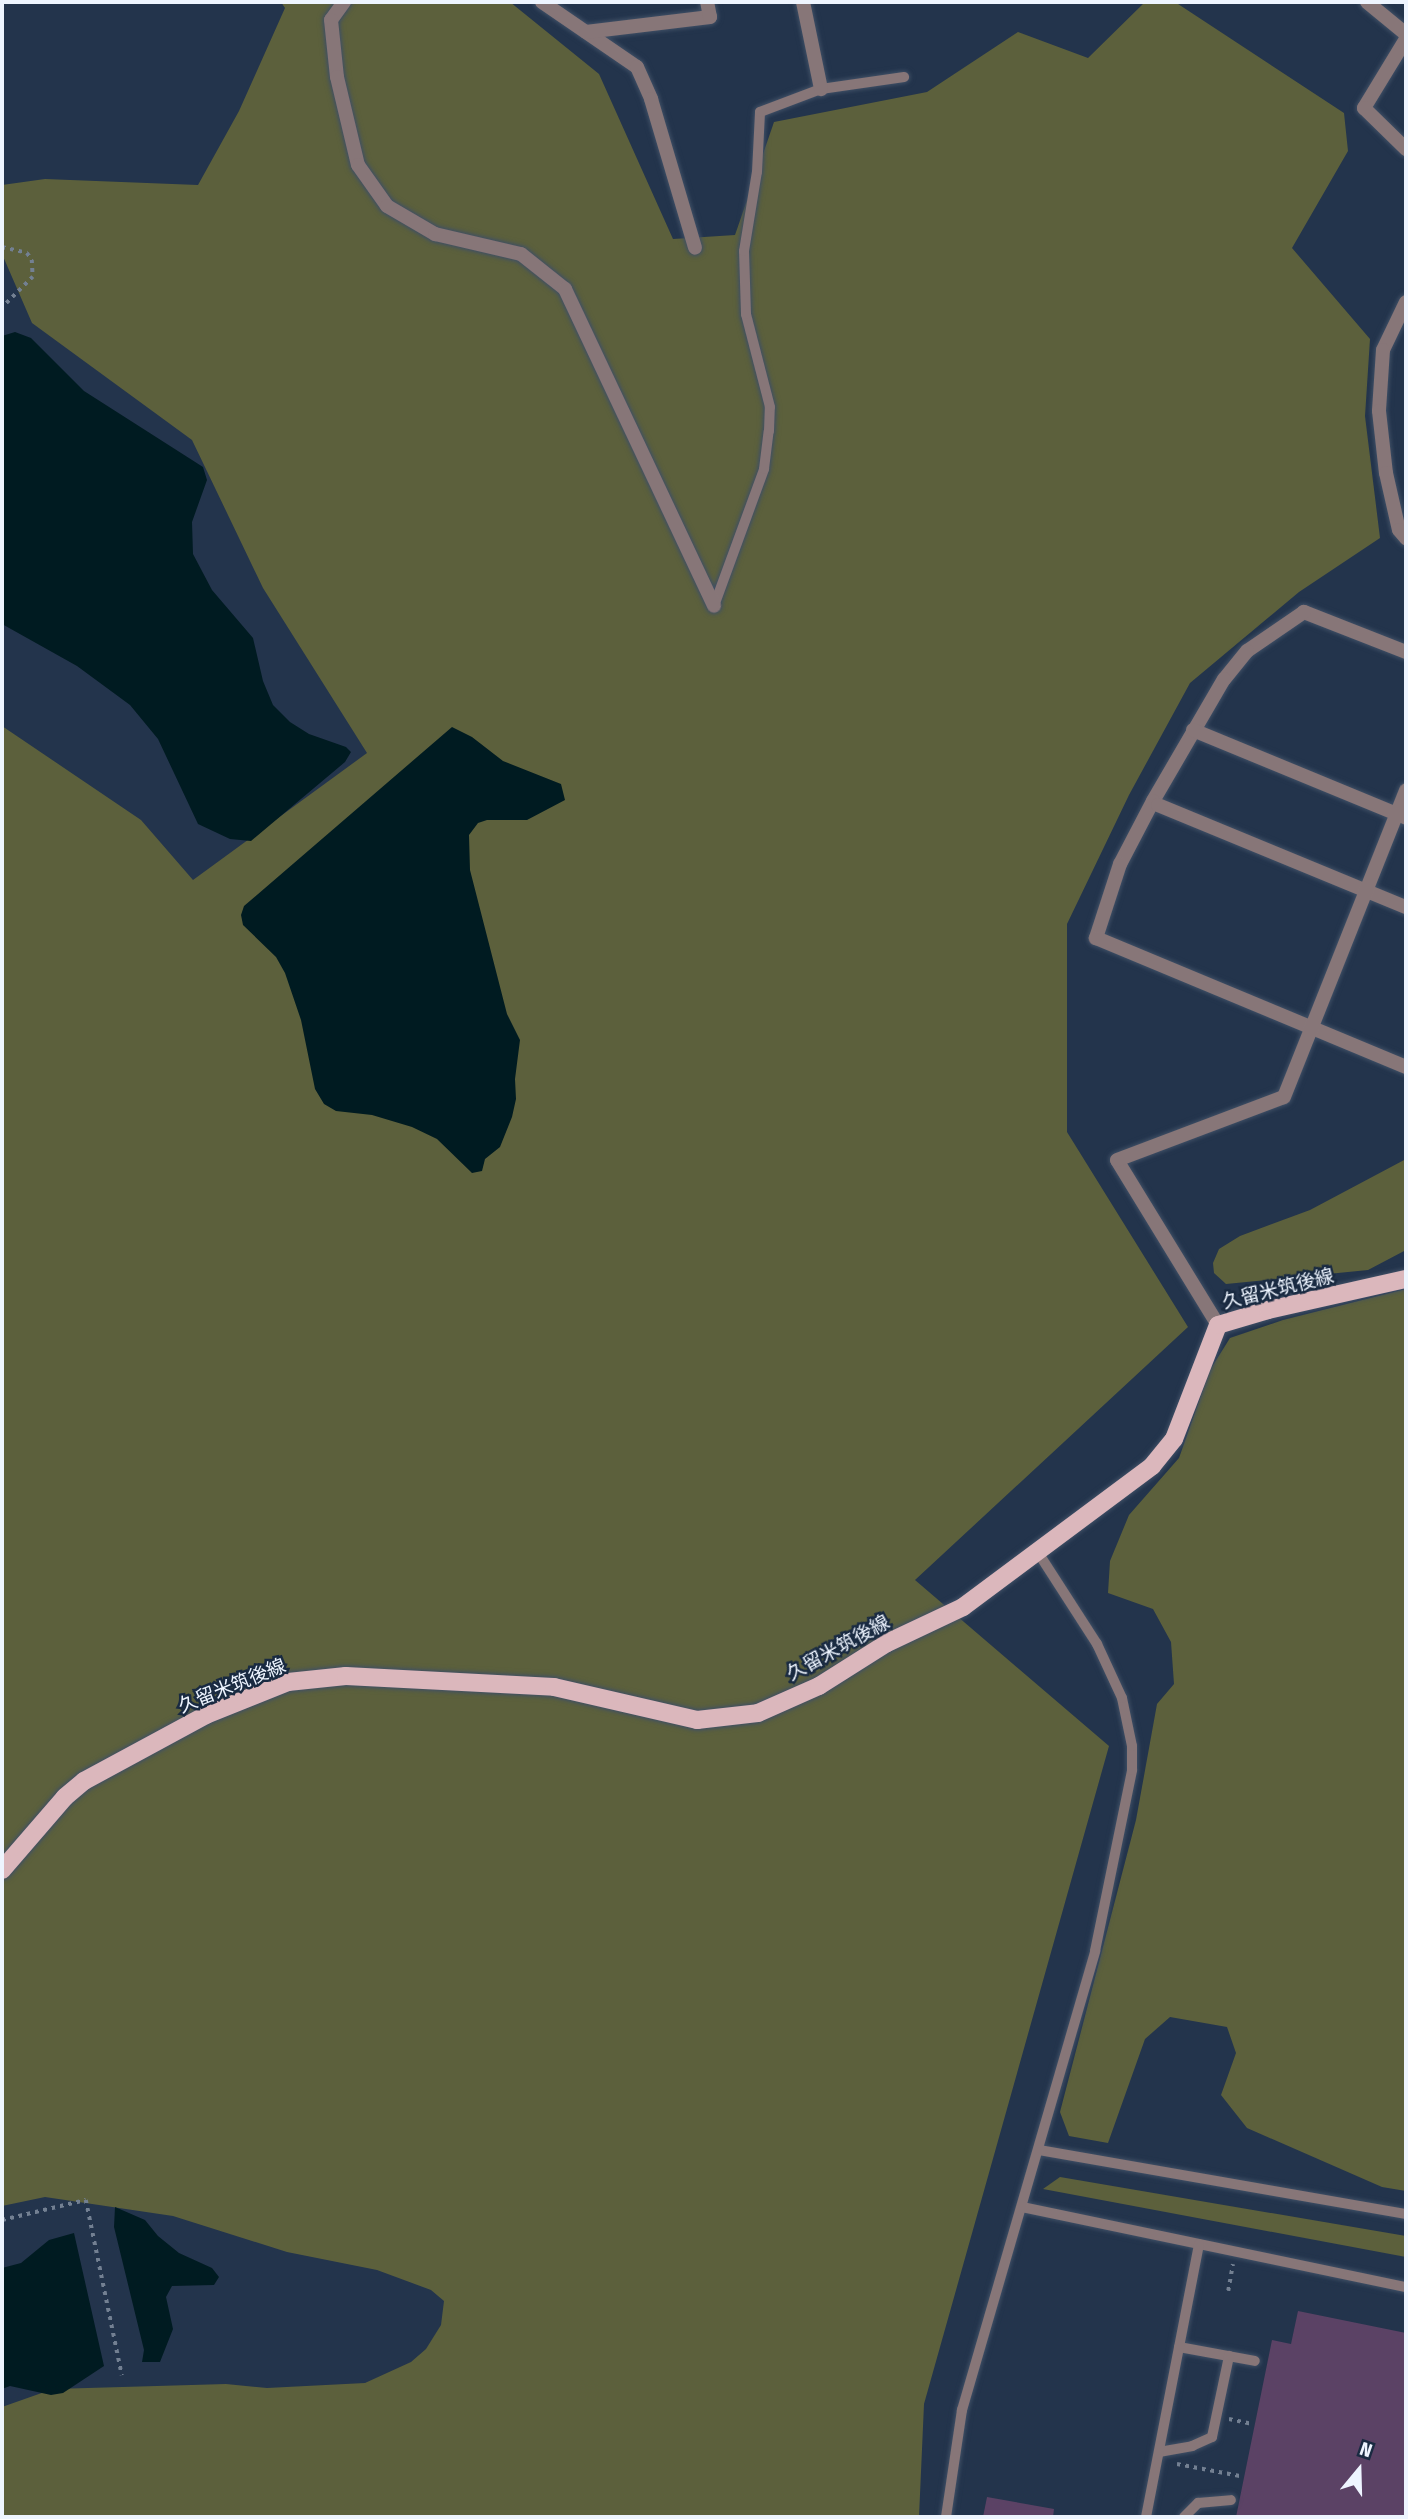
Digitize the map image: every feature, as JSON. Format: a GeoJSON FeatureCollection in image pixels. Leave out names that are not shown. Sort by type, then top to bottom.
{"type":"FeatureCollection","features":[{"type":"Feature","properties":{"kind":"main road","name":"久留米筑後線"},"geometry":{"type":"LineString","coordinates":[[2,1870],[65,1797],[84,1781],[206,1715],[288,1682],[346,1676],[554,1687],[697,1720],[758,1713],[819,1686],[887,1643],[963,1607],[1152,1466],[1174,1439],[1218,1325],[1268,1310],[1406,1279]]}},
{"type":"Feature","properties":{"kind":"street"},"geometry":{"type":"LineString","coordinates":[[344,2],[331,20],[337,77],[358,166],[387,206],[435,233],[521,254],[565,289],[714,606]]}},
{"type":"Feature","properties":{"kind":"street"},"geometry":{"type":"LineString","coordinates":[[542,2],[636,67],[651,99],[695,248]]}},
{"type":"Feature","properties":{"kind":"street"},"geometry":{"type":"LineString","coordinates":[[586,32],[710,17],[707,2]]}},
{"type":"Feature","properties":{"kind":"street"},"geometry":{"type":"LineString","coordinates":[[803,2],[821,89]]}},
{"type":"Feature","properties":{"kind":"street"},"geometry":{"type":"LineString","coordinates":[[1367,2],[1406,36],[1364,108],[1406,149]]}},
{"type":"Feature","properties":{"kind":"street"},"geometry":{"type":"LineString","coordinates":[[1406,302],[1402,319],[1383,350],[1379,411],[1386,473],[1399,530],[1406,538]]}},
{"type":"Feature","properties":{"kind":"street"},"geometry":{"type":"LineString","coordinates":[[1406,652],[1304,612],[1247,651],[1224,679],[1193,730],[1120,864],[1096,939],[1406,1067]]}},
{"type":"Feature","properties":{"kind":"street"},"geometry":{"type":"LineString","coordinates":[[1193,730],[1401,816]]}},
{"type":"Feature","properties":{"kind":"street"},"geometry":{"type":"LineString","coordinates":[[1218,1325],[1117,1160],[1284,1097],[1366,890],[1401,816],[1406,790]]}},
{"type":"Feature","properties":{"kind":"street"},"geometry":{"type":"LineString","coordinates":[[1158,805],[1406,907]]}},
{"type":"Feature","properties":{"kind":"lane"},"geometry":{"type":"LineString","coordinates":[[714,606],[764,469],[769,431],[770,407],[746,314],[744,264],[747,224],[757,172],[760,112],[821,89],[904,76]]}},
{"type":"Feature","properties":{"kind":"lane"},"geometry":{"type":"LineString","coordinates":[[946,2517],[962,2410],[1095,1951],[1132,1770],[1132,1746],[1122,1698],[1097,1644],[1037,1551]]}},
{"type":"Feature","properties":{"kind":"lane"},"geometry":{"type":"LineString","coordinates":[[1039,2150],[1406,2214]]}},
{"type":"Feature","properties":{"kind":"lane"},"geometry":{"type":"LineString","coordinates":[[1022,2207],[1406,2287]]}},
{"type":"Feature","properties":{"kind":"lane"},"geometry":{"type":"LineString","coordinates":[[1146,2517],[1199,2244]]}},
{"type":"Feature","properties":{"kind":"lane"},"geometry":{"type":"LineString","coordinates":[[1179,2347],[1255,2361]]}},
{"type":"Feature","properties":{"kind":"lane"},"geometry":{"type":"LineString","coordinates":[[1158,2456],[1212,2437],[1228,2356]]}},
{"type":"Feature","properties":{"kind":"lane"},"geometry":{"type":"LineString","coordinates":[[1184,2517],[1198,2503],[1231,2500]]}},
{"type":"Feature","properties":{"kind":"path"},"geometry":{"type":"LineString","coordinates":[[2,247],[27,253],[32,260],[33,277],[2,307]]}},
{"type":"Feature","properties":{"kind":"path"},"geometry":{"type":"LineString","coordinates":[[2,2220],[86,2200],[122,2375]]}},
{"type":"Feature","properties":{"kind":"path"},"geometry":{"type":"LineString","coordinates":[[1228,2291],[1236,2251]]}},
{"type":"Feature","properties":{"kind":"path"},"geometry":{"type":"LineString","coordinates":[[1217,2417],[1252,2424]]}},
{"type":"Feature","properties":{"kind":"path"},"geometry":{"type":"LineString","coordinates":[[1158,2456],[1240,2476]]}},
{"type":"Feature","properties":{"kind":"green space"},"geometry":{"type":"Polygon","coordinates":[[[281,2],[510,2],[599,74],[673,239],[735,235],[774,122],[927,92],[1018,32],[1088,58],[1145,2],[1175,2],[1344,113],[1348,151],[1292,248],[1370,339],[1365,416],[1380,538],[1299,592],[1190,683],[1129,795],[1067,924],[1067,1132],[1188,1327],[915,1580],[1109,1746],[924,2404],[919,2517],[2,2517],[2,2407],[53,2389],[226,2384],[267,2388],[365,2383],[411,2362],[426,2349],[441,2325],[444,2301],[431,2290],[377,2270],[287,2252],[173,2216],[45,2197],[2,2206],[2,726],[141,820],[193,880],[367,753],[263,588],[192,440],[32,323],[2,254],[2,185],[45,179],[198,185],[239,111],[285,8],[281,2]]]}},
{"type":"Feature","properties":{"kind":"green space"},"geometry":{"type":"Polygon","coordinates":[[[1406,1159],[1406,1250],[1368,1270],[1226,1284],[1214,1273],[1213,1263],[1219,1249],[1240,1236],[1310,1210],[1406,1159]]]}},
{"type":"Feature","properties":{"kind":"green space"},"geometry":{"type":"Polygon","coordinates":[[[1406,1289],[1406,2191],[1382,2187],[1247,2128],[1221,2095],[1236,2053],[1227,2027],[1170,2017],[1145,2039],[1108,2143],[1069,2136],[1060,2112],[1136,1820],[1157,1704],[1174,1684],[1171,1642],[1153,1609],[1108,1593],[1110,1561],[1129,1515],[1179,1458],[1210,1370],[1230,1338],[1283,1320],[1406,1289]]]}},
{"type":"Feature","properties":{"kind":"green space"},"geometry":{"type":"Polygon","coordinates":[[[1060,2177],[1406,2236],[1406,2257],[1043,2189],[1060,2177]]]}},
{"type":"Feature","properties":{"kind":"shaded area"},"geometry":{"type":"Polygon","coordinates":[[[15,332],[31,338],[84,391],[203,467],[207,480],[192,522],[193,554],[212,590],[253,638],[263,681],[273,705],[290,722],[309,734],[346,747],[351,752],[345,762],[251,841],[230,839],[198,824],[158,739],[130,705],[77,666],[2,624],[2,336],[15,332]]]}},
{"type":"Feature","properties":{"kind":"shaded area"},"geometry":{"type":"Polygon","coordinates":[[[452,727],[472,737],[503,761],[561,784],[565,800],[527,820],[487,820],[478,823],[469,835],[470,870],[507,1014],[520,1040],[515,1079],[516,1099],[512,1117],[500,1147],[485,1159],[482,1171],[472,1173],[437,1139],[412,1127],[372,1115],[336,1111],[324,1104],[315,1089],[301,1020],[285,973],[276,957],[243,925],[241,915],[244,906],[452,727]]]}},
{"type":"Feature","properties":{"kind":"shaded area"},"geometry":{"type":"Polygon","coordinates":[[[115,2207],[145,2220],[158,2236],[179,2253],[212,2268],[219,2277],[214,2285],[172,2286],[166,2297],[173,2329],[160,2362],[142,2362],[144,2350],[114,2227],[115,2207]]]}},
{"type":"Feature","properties":{"kind":"shaded area"},"geometry":{"type":"Polygon","coordinates":[[[74,2233],[104,2366],[63,2393],[51,2395],[10,2386],[2,2389],[2,2268],[21,2263],[49,2240],[74,2233]]]}},
{"type":"Feature","properties":{"kind":"building"},"geometry":{"type":"Polygon","coordinates":[[[1298,2311],[1406,2333],[1406,2517],[1236,2517],[1272,2340],[1291,2344],[1298,2311]]]}},
{"type":"Feature","properties":{"kind":"building"},"geometry":{"type":"Polygon","coordinates":[[[987,2497],[1054,2509],[1053,2517],[983,2517],[987,2497]]]}}]}
